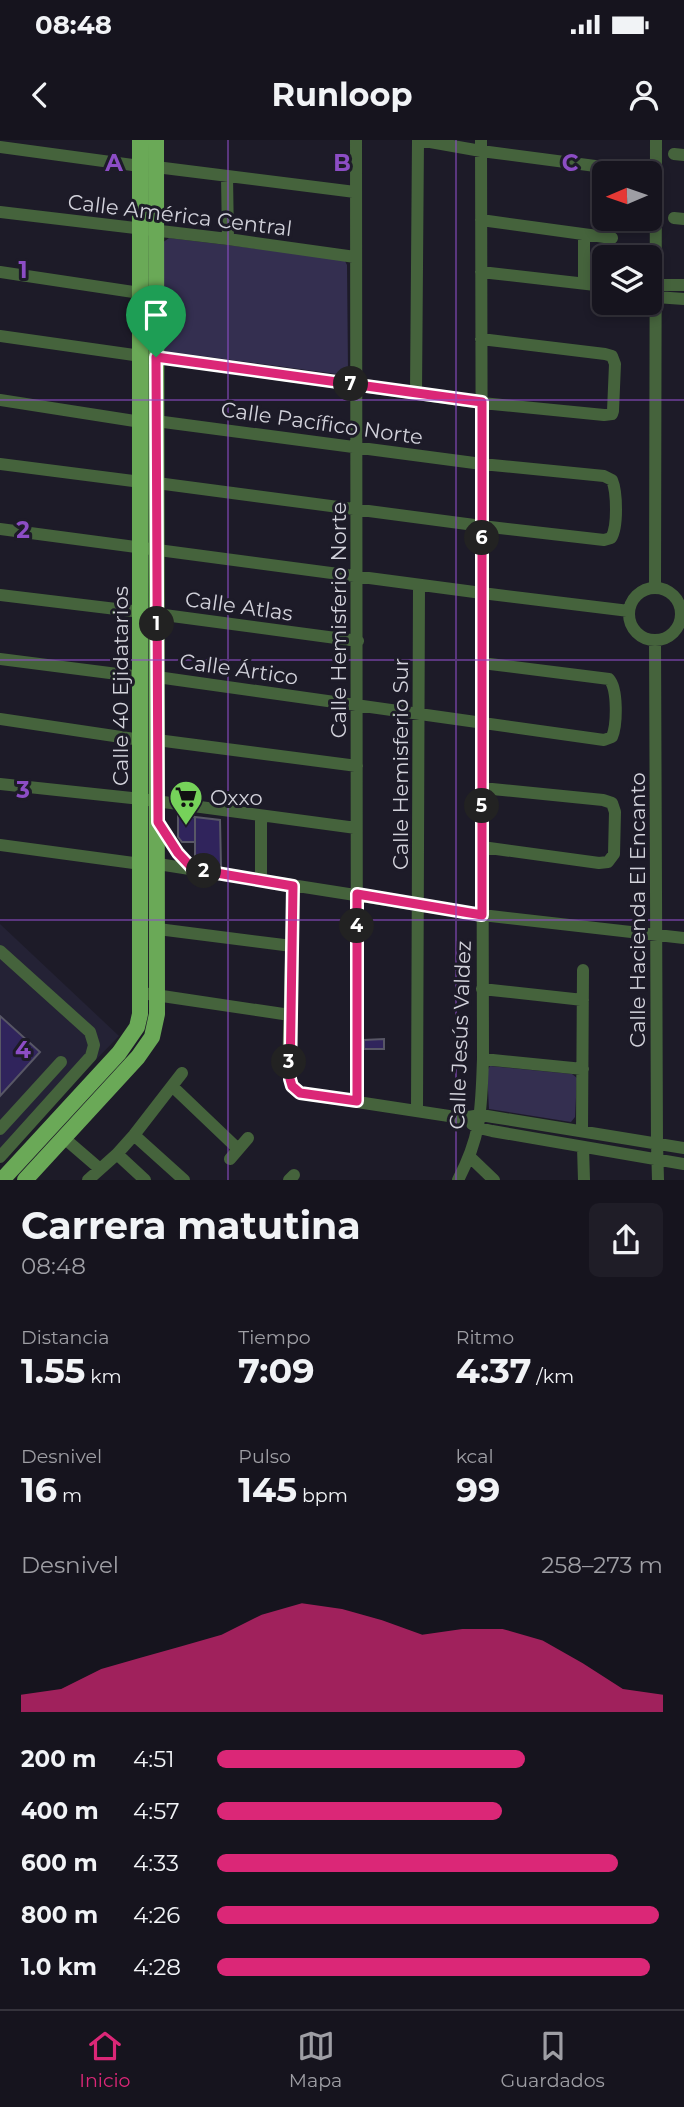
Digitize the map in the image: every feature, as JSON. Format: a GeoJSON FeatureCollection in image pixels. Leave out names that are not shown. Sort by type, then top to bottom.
{"type":"FeatureCollection","features":[{"type":"Feature","properties":{"kind":"main road","name":"Calle 40 Ejidatarios"},"geometry":{"type":"LineString","coordinates":[[140,140],[148,166]]}},
{"type":"Feature","properties":{"kind":"main road","name":"Calle 40 Ejidatarios"},"geometry":{"type":"LineString","coordinates":[[25,1180],[148,1045],[156,1026],[150,994],[148,166],[156,140]]}},
{"type":"Feature","properties":{"kind":"main road","name":"Calle 40 Ejidatarios"},"geometry":{"type":"LineString","coordinates":[[148,230],[141,293],[148,357]]}},
{"type":"Feature","properties":{"kind":"main road","name":"Calle 40 Ejidatarios"},"geometry":{"type":"LineString","coordinates":[[2,1180],[125,1046],[137,1027],[150,994],[158,929],[149,864],[158,822],[149,800]]}},
{"type":"Feature","properties":{"kind":"street","name":"Calle Hemisferio Norte"},"geometry":{"type":"LineString","coordinates":[[356,140],[357,1101]]}},
{"type":"Feature","properties":{"kind":"street"},"geometry":{"type":"LineString","coordinates":[[416,393],[419,140],[481,145],[592,163]]}},
{"type":"Feature","properties":{"kind":"street"},"geometry":{"type":"LineString","coordinates":[[656,140],[656,161]]}},
{"type":"Feature","properties":{"kind":"street","name":"Calle Jesús Valdez"},"geometry":{"type":"LineString","coordinates":[[458,1180],[470,1157],[480,1121],[483,1059],[481,145]]}},
{"type":"Feature","properties":{"kind":"street"},"geometry":{"type":"LineString","coordinates":[[0,147],[355,192]]}},
{"type":"Feature","properties":{"kind":"street"},"geometry":{"type":"LineString","coordinates":[[228,176],[228,239]]}},
{"type":"Feature","properties":{"kind":"street","name":"Calle América Central"},"geometry":{"type":"LineString","coordinates":[[0,212],[355,257]]}},
{"type":"Feature","properties":{"kind":"street"},"geometry":{"type":"LineString","coordinates":[[481,220],[612,238]]}},
{"type":"Feature","properties":{"kind":"street"},"geometry":{"type":"LineString","coordinates":[[584,235],[584,284]]}},
{"type":"Feature","properties":{"kind":"street"},"geometry":{"type":"LineString","coordinates":[[0,272],[141,293]]}},
{"type":"Feature","properties":{"kind":"street"},"geometry":{"type":"LineString","coordinates":[[481,272],[592,285]]}},
{"type":"Feature","properties":{"kind":"street"},"geometry":{"type":"LineString","coordinates":[[662,288],[684,285]]}},
{"type":"Feature","properties":{"kind":"street"},"geometry":{"type":"LineString","coordinates":[[662,293],[684,299]]}},
{"type":"Feature","properties":{"kind":"street"},"geometry":{"type":"LineString","coordinates":[[652,315],[655,588]]}},
{"type":"Feature","properties":{"kind":"street"},"geometry":{"type":"LineString","coordinates":[[0,336],[482,402],[608,415],[613,411],[615,364],[612,356],[481,339]]}},
{"type":"Feature","properties":{"kind":"street","name":"Calle Pacífico Norte"},"geometry":{"type":"LineString","coordinates":[[0,400],[482,464],[604,476],[612,480],[615,489],[614,532],[611,538],[482,526]]}},
{"type":"Feature","properties":{"kind":"street"},"geometry":{"type":"LineString","coordinates":[[0,464],[482,526]]}},
{"type":"Feature","properties":{"kind":"street"},"geometry":{"type":"LineString","coordinates":[[0,529],[629,611]]}},
{"type":"Feature","properties":{"kind":"street","name":"Calle Hemisferio Sur"},"geometry":{"type":"LineString","coordinates":[[417,1110],[419,585]]}},
{"type":"Feature","properties":{"kind":"street"},"geometry":{"type":"LineString","coordinates":[[655,588],[671,593],[682,616],[670,635],[656,640],[635,632],[629,618],[631,603],[641,592],[655,588]]}},
{"type":"Feature","properties":{"kind":"street","name":"Calle Atlas"},"geometry":{"type":"LineString","coordinates":[[0,594],[358,642]]}},
{"type":"Feature","properties":{"kind":"street","name":"Calle Hacienda El Encanto"},"geometry":{"type":"LineString","coordinates":[[656,640],[658,1180]]}},
{"type":"Feature","properties":{"kind":"street","name":"Calle Ártico"},"geometry":{"type":"LineString","coordinates":[[0,659],[608,740],[612,737],[615,729],[615,690],[613,682],[606,677],[482,663]]}},
{"type":"Feature","properties":{"kind":"street"},"geometry":{"type":"LineString","coordinates":[[0,719],[357,766]]}},
{"type":"Feature","properties":{"kind":"street"},"geometry":{"type":"LineString","coordinates":[[0,784],[149,800],[356,828]]}},
{"type":"Feature","properties":{"kind":"street"},"geometry":{"type":"LineString","coordinates":[[482,788],[603,800],[612,803],[615,812],[614,854],[608,862],[482,847]]}},
{"type":"Feature","properties":{"kind":"street"},"geometry":{"type":"LineString","coordinates":[[261,816],[261,880]]}},
{"type":"Feature","properties":{"kind":"street"},"geometry":{"type":"LineString","coordinates":[[158,822],[178,853],[193,869]]}},
{"type":"Feature","properties":{"kind":"street"},"geometry":{"type":"LineString","coordinates":[[0,845],[193,869],[482,915],[684,938]]}},
{"type":"Feature","properties":{"kind":"street"},"geometry":{"type":"LineString","coordinates":[[293,886],[288,1071],[296,1091],[480,1121],[582,1130],[684,1148]]}},
{"type":"Feature","properties":{"kind":"street"},"geometry":{"type":"LineString","coordinates":[[158,929],[292,946]]}},
{"type":"Feature","properties":{"kind":"street"},"geometry":{"type":"LineString","coordinates":[[0,951],[90,1032],[94,1045],[90,1056],[0,1157]]}},
{"type":"Feature","properties":{"kind":"street"},"geometry":{"type":"LineString","coordinates":[[582,1130],[583,970]]}},
{"type":"Feature","properties":{"kind":"street"},"geometry":{"type":"LineString","coordinates":[[482,989],[583,1000]]}},
{"type":"Feature","properties":{"kind":"street"},"geometry":{"type":"LineString","coordinates":[[150,994],[290,1015]]}},
{"type":"Feature","properties":{"kind":"street"},"geometry":{"type":"LineString","coordinates":[[483,1059],[583,1069]]}},
{"type":"Feature","properties":{"kind":"street"},"geometry":{"type":"LineString","coordinates":[[0,1129],[61,1062]]}},
{"type":"Feature","properties":{"kind":"street"},"geometry":{"type":"LineString","coordinates":[[88,1180],[134,1135],[182,1073]]}},
{"type":"Feature","properties":{"kind":"street"},"geometry":{"type":"LineString","coordinates":[[172,1086],[234,1154],[248,1138]]}},
{"type":"Feature","properties":{"kind":"street"},"geometry":{"type":"LineString","coordinates":[[480,1121],[583,1147],[684,1164]]}},
{"type":"Feature","properties":{"kind":"street"},"geometry":{"type":"LineString","coordinates":[[134,1135],[184,1180]]}},
{"type":"Feature","properties":{"kind":"street"},"geometry":{"type":"LineString","coordinates":[[64,1138],[100,1169]]}},
{"type":"Feature","properties":{"kind":"street"},"geometry":{"type":"LineString","coordinates":[[583,1147],[584,1180]]}},
{"type":"Feature","properties":{"kind":"street"},"geometry":{"type":"LineString","coordinates":[[117,1154],[145,1180]]}},
{"type":"Feature","properties":{"kind":"street"},"geometry":{"type":"LineString","coordinates":[[470,1157],[494,1180]]}},
{"type":"Feature","properties":{"kind":"shaded area"},"geometry":{"type":"Polygon","coordinates":[[[169,238],[344,259],[347,265],[348,371],[344,375],[164,351],[162,243],[169,238]]]}},
{"type":"Feature","properties":{"kind":"shaded area"},"geometry":{"type":"Polygon","coordinates":[[[0,924],[119,1036],[0,1158],[0,924]]]}},
{"type":"Feature","properties":{"kind":"shaded area"},"geometry":{"type":"Polygon","coordinates":[[[490,1066],[572,1074],[577,1078],[575,1117],[571,1122],[489,1109],[487,1071],[490,1066]]]}},
{"type":"Feature","properties":{"kind":"building","name":"Oxxo"},"geometry":{"type":"Polygon","coordinates":[[[178,814],[195,817],[195,842],[182,842],[178,837],[178,814]]]}},
{"type":"Feature","properties":{"kind":"building"},"geometry":{"type":"Polygon","coordinates":[[[195,817],[220,820],[221,867],[195,864],[195,817]]]}},
{"type":"Feature","properties":{"kind":"building"},"geometry":{"type":"Polygon","coordinates":[[[0,1016],[40,1052],[0,1096],[0,1016]]]}},
{"type":"Feature","properties":{"kind":"building"},"geometry":{"type":"Polygon","coordinates":[[[384,1039],[384,1049],[364,1049],[364,1040],[384,1039]]]}},
{"type":"Feature","properties":{"kind":"place","name":"Oxxo"},"geometry":{"type":"Point","coordinates":[186,827]}},
{"type":"Feature","properties":{"kind":"route"},"geometry":{"type":"LineString","coordinates":[[156,357],[482,402],[482,915],[357,894],[357,1101],[300,1093],[292,1086],[288,1071],[293,886],[193,869],[170,843],[158,822],[156,357]]}}]}
